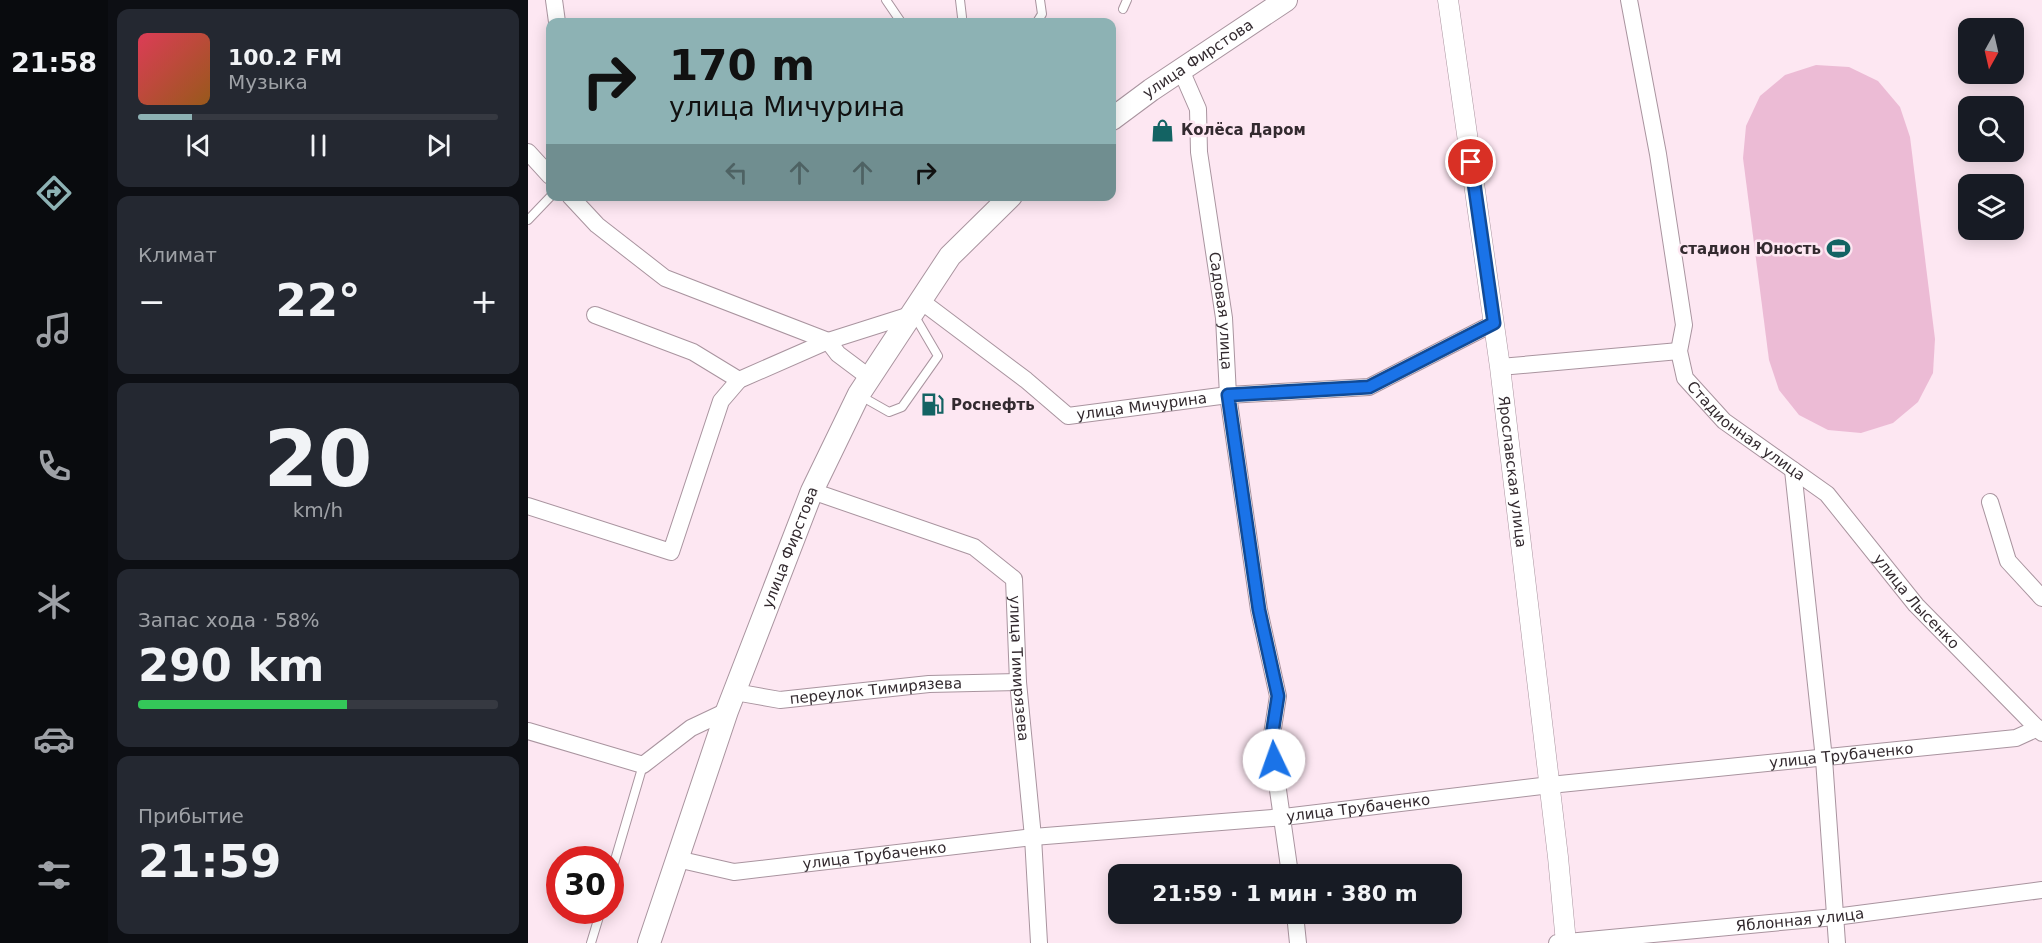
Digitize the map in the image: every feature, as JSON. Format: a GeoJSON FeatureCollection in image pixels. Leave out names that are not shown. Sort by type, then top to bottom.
{"type":"FeatureCollection","features":[{"type":"Feature","properties":{"kind":"main road","name":"улица Фирстова"},"geometry":{"type":"LineString","coordinates":[[1116,116],[1286,0]]}},
{"type":"Feature","properties":{"kind":"main road","name":"улица Фирстова"},"geometry":{"type":"LineString","coordinates":[[649,943],[731,702],[812,491],[864,386],[950,256],[1006,201]]}},
{"type":"Feature","properties":{"kind":"street"},"geometry":{"type":"LineString","coordinates":[[554,0],[556,18]]}},
{"type":"Feature","properties":{"kind":"street","name":"Ярославская улица"},"geometry":{"type":"LineString","coordinates":[[1448,0],[1500,367],[1550,785],[1563,943]]}},
{"type":"Feature","properties":{"kind":"street","name":"Стадионная улица"},"geometry":{"type":"LineString","coordinates":[[1629,0],[1658,154],[1684,326],[1680,351],[1685,378],[1724,421],[1793,470],[1824,759],[1837,943]]}},
{"type":"Feature","properties":{"kind":"street","name":"Садовая улица"},"geometry":{"type":"LineString","coordinates":[[1181,70],[1198,110],[1199,152],[1224,318],[1228,395],[1259,610],[1278,696],[1271,741],[1284,817],[1289,864]]}},
{"type":"Feature","properties":{"kind":"street"},"geometry":{"type":"LineString","coordinates":[[528,152],[546,172]]}},
{"type":"Feature","properties":{"kind":"street"},"geometry":{"type":"LineString","coordinates":[[575,201],[597,225],[665,278],[828,341],[864,386]]}},
{"type":"Feature","properties":{"kind":"street"},"geometry":{"type":"LineString","coordinates":[[590,201],[597,225]]}},
{"type":"Feature","properties":{"kind":"street"},"geometry":{"type":"LineString","coordinates":[[528,506],[671,552],[721,401],[738,380],[828,341],[917,308]]}},
{"type":"Feature","properties":{"kind":"street","name":"улица Мичурина"},"geometry":{"type":"LineString","coordinates":[[917,308],[1026,380],[1068,416],[1228,395],[1369,387],[1494,323]]}},
{"type":"Feature","properties":{"kind":"street"},"geometry":{"type":"LineString","coordinates":[[595,315],[693,352],[738,380]]}},
{"type":"Feature","properties":{"kind":"street"},"geometry":{"type":"LineString","coordinates":[[1500,367],[1680,351]]}},
{"type":"Feature","properties":{"kind":"street","name":"улица Лысенко"},"geometry":{"type":"LineString","coordinates":[[1793,470],[1827,494],[1916,605],[2040,731]]}},
{"type":"Feature","properties":{"kind":"street","name":"улица Тимирязева"},"geometry":{"type":"LineString","coordinates":[[812,491],[974,547],[1014,579],[1018,682],[1033,837],[1039,943]]}},
{"type":"Feature","properties":{"kind":"street"},"geometry":{"type":"LineString","coordinates":[[1990,502],[2008,561],[2042,598]]}},
{"type":"Feature","properties":{"kind":"street","name":"переулок Тимирязева"},"geometry":{"type":"LineString","coordinates":[[731,702],[780,700],[929,684],[1018,682]]}},
{"type":"Feature","properties":{"kind":"street"},"geometry":{"type":"LineString","coordinates":[[528,731],[643,765],[691,728],[731,702]]}},
{"type":"Feature","properties":{"kind":"street","name":"улица Трубаченко"},"geometry":{"type":"LineString","coordinates":[[677,860],[734,872],[1033,837],[1284,817],[1550,785],[1824,759],[2016,738],[2040,731]]}},
{"type":"Feature","properties":{"kind":"street","name":"Яблонная улица"},"geometry":{"type":"LineString","coordinates":[[1563,943],[1835,917],[2042,890]]}},
{"type":"Feature","properties":{"kind":"street"},"geometry":{"type":"LineString","coordinates":[[1296,924],[1299,943]]}},
{"type":"Feature","properties":{"kind":"lane"},"geometry":{"type":"LineString","coordinates":[[886,0],[898,18]]}},
{"type":"Feature","properties":{"kind":"lane"},"geometry":{"type":"LineString","coordinates":[[960,0],[962,17]]}},
{"type":"Feature","properties":{"kind":"lane"},"geometry":{"type":"LineString","coordinates":[[1040,0],[1042,14],[1040,18]]}},
{"type":"Feature","properties":{"kind":"lane"},"geometry":{"type":"LineString","coordinates":[[528,220],[546,201]]}},
{"type":"Feature","properties":{"kind":"lane"},"geometry":{"type":"LineString","coordinates":[[864,386],[889,412],[902,407],[938,356],[917,308]]}},
{"type":"Feature","properties":{"kind":"lane"},"geometry":{"type":"LineString","coordinates":[[619,846],[643,765]]}},
{"type":"Feature","properties":{"kind":"lane"},"geometry":{"type":"LineString","coordinates":[[591,943],[597,924]]}},
{"type":"Feature","properties":{"kind":"shaded area","name":"стадион Юность"},"geometry":{"type":"Polygon","coordinates":[[[1816,65],[1849,67],[1878,81],[1900,107],[1910,137],[1935,339],[1933,373],[1918,402],[1893,423],[1861,433],[1828,430],[1799,415],[1779,390],[1769,360],[1743,158],[1746,126],[1760,96],[1785,75],[1816,65]]]}},
{"type":"Feature","properties":{"kind":"place","name":"Колёса Даром"},"geometry":{"type":"Point","coordinates":[1163,130]}},
{"type":"Feature","properties":{"kind":"place","name":"стадион Юность"},"geometry":{"type":"Point","coordinates":[1839,249]}},
{"type":"Feature","properties":{"kind":"place","name":"Роснефть"},"geometry":{"type":"Point","coordinates":[933,405]}},
{"type":"Feature","properties":{"kind":"route"},"geometry":{"type":"LineString","coordinates":[[1274,760],[1271,741],[1278,696],[1259,610],[1228,395],[1369,387],[1494,323],[1471,162]]}}]}
